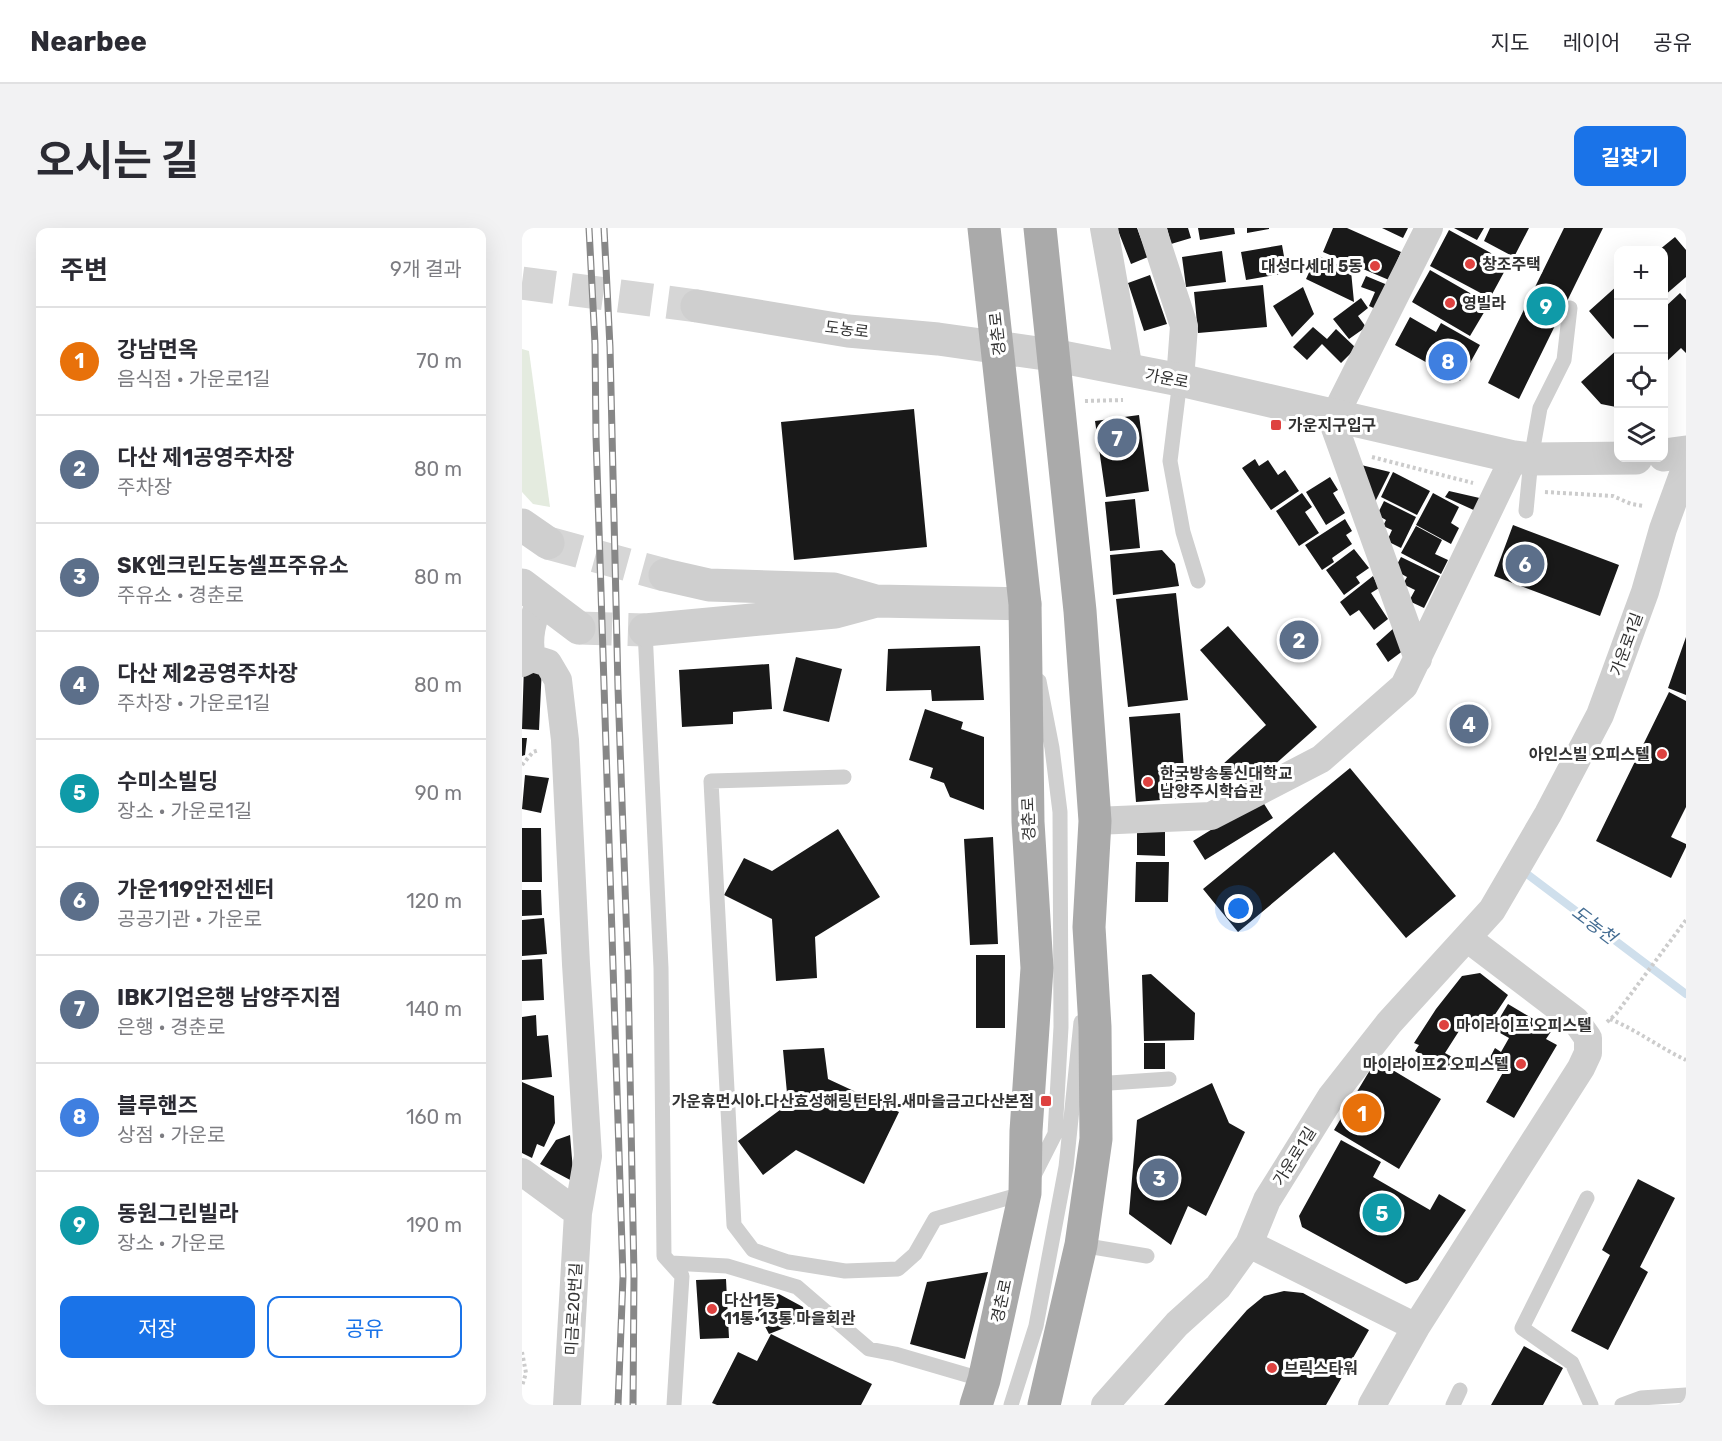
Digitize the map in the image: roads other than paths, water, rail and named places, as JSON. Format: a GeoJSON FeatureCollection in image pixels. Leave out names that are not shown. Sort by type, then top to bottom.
{"type":"FeatureCollection","features":[{"type":"Feature","properties":{"kind":"main road","name":"경춘로"},"geometry":{"type":"LineString","coordinates":[[980,1392],[1024,1193],[1037,968],[1028,822],[1025,604],[984,228]]}},
{"type":"Feature","properties":{"kind":"main road"},"geometry":{"type":"LineString","coordinates":[[1040,228],[1080,611],[1095,821],[1089,927],[1095,1027],[1096,1139],[1081,1245],[1044,1405]]}},
{"type":"Feature","properties":{"kind":"street"},"geometry":{"type":"LineString","coordinates":[[1104,228],[1129,370]]}},
{"type":"Feature","properties":{"kind":"street"},"geometry":{"type":"LineString","coordinates":[[1152,228],[1184,326],[1179,380]]}},
{"type":"Feature","properties":{"kind":"street"},"geometry":{"type":"LineString","coordinates":[[1418,659],[1332,414],[1429,228]]}},
{"type":"Feature","properties":{"kind":"street","name":"도농로"},"geometry":{"type":"LineString","coordinates":[[697,306],[848,331],[998,346]]}},
{"type":"Feature","properties":{"kind":"street","name":"가운로"},"geometry":{"type":"LineString","coordinates":[[998,346],[1179,380],[1522,458],[1614,458]]}},
{"type":"Feature","properties":{"kind":"street"},"geometry":{"type":"LineString","coordinates":[[1668,454],[1686,452]]}},
{"type":"Feature","properties":{"kind":"street"},"geometry":{"type":"LineString","coordinates":[[1095,821],[1211,816],[1321,759],[1404,686],[1522,458]]}},
{"type":"Feature","properties":{"kind":"street","name":"가운로1길"},"geometry":{"type":"LineString","coordinates":[[1105,1405],[1177,1324],[1218,1287],[1249,1244],[1267,1200],[1330,1097],[1389,1023],[1491,910],[1548,814],[1601,711],[1645,592],[1663,529],[1686,466]]}},
{"type":"Feature","properties":{"kind":"street"},"geometry":{"type":"LineString","coordinates":[[664,575],[709,585],[834,589],[876,601],[1025,604]]}},
{"type":"Feature","properties":{"kind":"street"},"geometry":{"type":"LineString","coordinates":[[531,593],[579,628]]}},
{"type":"Feature","properties":{"kind":"street"},"geometry":{"type":"LineString","coordinates":[[527,660],[531,593]]}},
{"type":"Feature","properties":{"kind":"street"},"geometry":{"type":"LineString","coordinates":[[645,630],[835,612],[876,601]]}},
{"type":"Feature","properties":{"kind":"street","name":"미금로20번길"},"geometry":{"type":"LineString","coordinates":[[527,660],[548,663],[558,680],[565,740],[588,1156],[578,1213],[567,1405]]}},
{"type":"Feature","properties":{"kind":"street"},"geometry":{"type":"LineString","coordinates":[[1372,1405],[1416,1327],[1564,1095],[1588,1053],[1588,1038],[1576,1021],[1467,938]]}},
{"type":"Feature","properties":{"kind":"street"},"geometry":{"type":"LineString","coordinates":[[522,1172],[578,1213]]}},
{"type":"Feature","properties":{"kind":"street"},"geometry":{"type":"LineString","coordinates":[[1249,1244],[1416,1327]]}},
{"type":"Feature","properties":{"kind":"lane"},"geometry":{"type":"LineString","coordinates":[[1526,511],[1522,458],[1539,408],[1564,360],[1570,308]]}},
{"type":"Feature","properties":{"kind":"lane"},"geometry":{"type":"LineString","coordinates":[[1179,380],[1170,461],[1183,532],[1198,581]]}},
{"type":"Feature","properties":{"kind":"lane"},"geometry":{"type":"LineString","coordinates":[[645,630],[661,968],[664,1256],[682,1276],[674,1405]]}},
{"type":"Feature","properties":{"kind":"lane"},"geometry":{"type":"LineString","coordinates":[[844,777],[711,781],[734,1225],[753,1250],[788,1262],[845,1271],[898,1269],[915,1254],[934,1219],[1024,1193]]}},
{"type":"Feature","properties":{"kind":"lane"},"geometry":{"type":"LineString","coordinates":[[1011,1405],[1036,1326],[1066,1167],[1089,927]]}},
{"type":"Feature","properties":{"kind":"lane"},"geometry":{"type":"LineString","coordinates":[[1095,1084],[1169,1079]]}},
{"type":"Feature","properties":{"kind":"lane"},"geometry":{"type":"LineString","coordinates":[[1587,1198],[1522,1328],[1572,1363],[1591,1405]]}},
{"type":"Feature","properties":{"kind":"lane"},"geometry":{"type":"LineString","coordinates":[[1081,1245],[1147,1257]]}},
{"type":"Feature","properties":{"kind":"lane"},"geometry":{"type":"LineString","coordinates":[[671,1263],[727,1266],[798,1287],[869,1349],[895,1354],[980,1392]]}},
{"type":"Feature","properties":{"kind":"lane"},"geometry":{"type":"LineString","coordinates":[[1453,1405],[1460,1390]]}},
{"type":"Feature","properties":{"kind":"lane"},"geometry":{"type":"LineString","coordinates":[[1622,1405],[1641,1398],[1686,1395]]}},
{"type":"Feature","properties":{"kind":"waterway","name":"도농천"},"geometry":{"type":"LineString","coordinates":[[1523,871],[1686,994]]}},
{"type":"Feature","properties":{"kind":"tunnel"},"geometry":{"type":"LineString","coordinates":[[522,283],[697,306]]}},
{"type":"Feature","properties":{"kind":"tunnel"},"geometry":{"type":"LineString","coordinates":[[548,543],[665,575]]}},
{"type":"Feature","properties":{"kind":"tunnel"},"geometry":{"type":"LineString","coordinates":[[579,628],[645,630]]}},
{"type":"Feature","properties":{"kind":"railway"},"geometry":{"type":"LineString","coordinates":[[589,228],[595,344],[623,1277],[618,1405]]}},
{"type":"Feature","properties":{"kind":"railway"},"geometry":{"type":"LineString","coordinates":[[604,228],[610,347],[618,688],[628,971],[634,1275],[633,1405]]}},
{"type":"Feature","properties":{"kind":"place","name":"창조주택"},"geometry":{"type":"Point","coordinates":[1470,264]}},
{"type":"Feature","properties":{"kind":"place","name":"대성다세대 5동"},"geometry":{"type":"Point","coordinates":[1375,266]}},
{"type":"Feature","properties":{"kind":"place","name":"영빌라"},"geometry":{"type":"Point","coordinates":[1450,303]}},
{"type":"Feature","properties":{"kind":"place","name":"동원그린빌라"},"geometry":{"type":"Point","coordinates":[1546,306]}},
{"type":"Feature","properties":{"kind":"place","name":"블루핸즈"},"geometry":{"type":"Point","coordinates":[1448,361]}},
{"type":"Feature","properties":{"kind":"place","name":"가운지구입구"},"geometry":{"type":"Point","coordinates":[1276,425]}},
{"type":"Feature","properties":{"kind":"place","name":"IBK기업은행 남양주지점"},"geometry":{"type":"Point","coordinates":[1117,438]}},
{"type":"Feature","properties":{"kind":"place","name":"가운119안전센터"},"geometry":{"type":"Point","coordinates":[1525,564]}},
{"type":"Feature","properties":{"kind":"place","name":"다산 제1공영주차장"},"geometry":{"type":"Point","coordinates":[1299,640]}},
{"type":"Feature","properties":{"kind":"place","name":"다산 제2공영주차장"},"geometry":{"type":"Point","coordinates":[1469,724]}},
{"type":"Feature","properties":{"kind":"place","name":"아인스빌 오피스텔"},"geometry":{"type":"Point","coordinates":[1662,754]}},
{"type":"Feature","properties":{"kind":"place","name":"한국방송통신대학교 남양주시학습관"},"geometry":{"type":"Point","coordinates":[1148,782]}},
{"type":"Feature","properties":{"kind":"place","name":"마이라이프 오피스텔"},"geometry":{"type":"Point","coordinates":[1444,1025]}},
{"type":"Feature","properties":{"kind":"place","name":"마이라이프2 오피스텔"},"geometry":{"type":"Point","coordinates":[1521,1064]}},
{"type":"Feature","properties":{"kind":"place","name":"가운휴먼시아.다산효성해링턴타워.새마을금고다산본점"},"geometry":{"type":"Point","coordinates":[1046,1101]}},
{"type":"Feature","properties":{"kind":"place","name":"강남면옥"},"geometry":{"type":"Point","coordinates":[1362,1113]}},
{"type":"Feature","properties":{"kind":"place","name":"SK엔크린도농셀프주유소"},"geometry":{"type":"Point","coordinates":[1159,1178]}},
{"type":"Feature","properties":{"kind":"place","name":"수미소빌딩"},"geometry":{"type":"Point","coordinates":[1382,1213]}},
{"type":"Feature","properties":{"kind":"place","name":"다산1동 11통·13통 마을회관"},"geometry":{"type":"Point","coordinates":[712,1309]}},
{"type":"Feature","properties":{"kind":"place","name":"브릭스타워"},"geometry":{"type":"Point","coordinates":[1272,1368]}}]}
